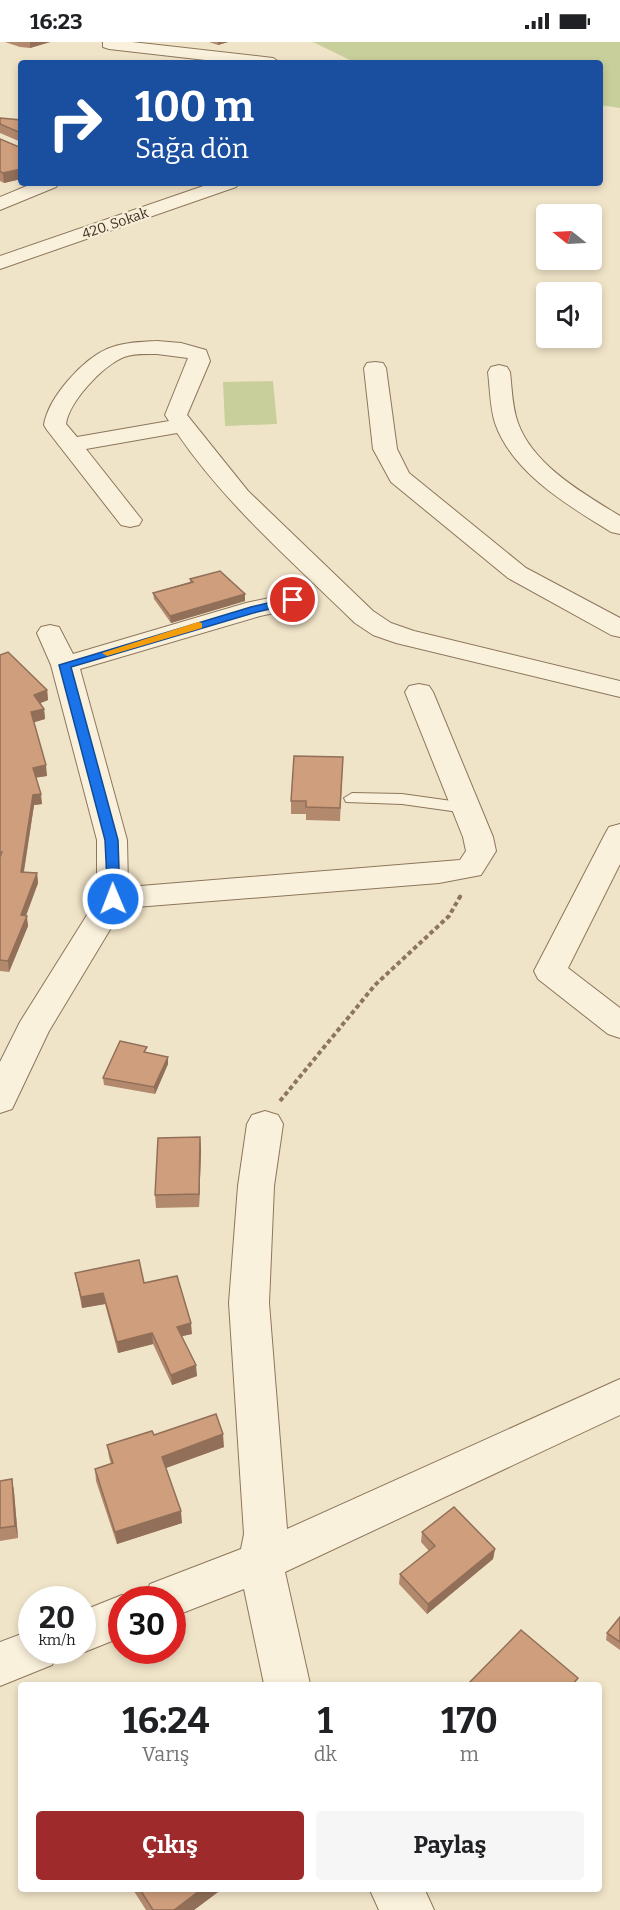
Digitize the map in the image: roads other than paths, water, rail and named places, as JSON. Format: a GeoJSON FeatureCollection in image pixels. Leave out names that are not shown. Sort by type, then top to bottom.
{"type":"FeatureCollection","features":[{"type":"Feature","properties":{"kind":"street"},"geometry":{"type":"LineString","coordinates":[[92,42],[247,60]]}},
{"type":"Feature","properties":{"kind":"street"},"geometry":{"type":"LineString","coordinates":[[257,43],[286,60]]}},
{"type":"Feature","properties":{"kind":"street"},"geometry":{"type":"LineString","coordinates":[[110,44],[161,60]]}},
{"type":"Feature","properties":{"kind":"street"},"geometry":{"type":"LineString","coordinates":[[0,204],[43,186]]}},
{"type":"Feature","properties":{"kind":"street","name":"420. Sokak"},"geometry":{"type":"LineString","coordinates":[[0,263],[221,186]]}},
{"type":"Feature","properties":{"kind":"street"},"geometry":{"type":"LineString","coordinates":[[130,520],[55,425],[60,405],[108,358],[132,349],[185,350],[198,355],[199,361],[176,415],[182,425],[218,474],[364,617],[382,629],[405,637],[620,689]]}},
{"type":"Feature","properties":{"kind":"street"},"geometry":{"type":"LineString","coordinates":[[375,368],[385,449],[399,477],[517,573],[620,628]]}},
{"type":"Feature","properties":{"kind":"street"},"geometry":{"type":"LineString","coordinates":[[499,372],[507,424],[527,455],[575,499],[620,527]]}},
{"type":"Feature","properties":{"kind":"street"},"geometry":{"type":"LineString","coordinates":[[71,445],[182,425]]}},
{"type":"Feature","properties":{"kind":"street"},"geometry":{"type":"LineString","coordinates":[[65,665],[293,600]]}},
{"type":"Feature","properties":{"kind":"street"},"geometry":{"type":"LineString","coordinates":[[0,1100],[32,1030],[113,899],[112,840],[65,665],[50,633]]}},
{"type":"Feature","properties":{"kind":"street"},"geometry":{"type":"LineString","coordinates":[[113,899],[439,873],[470,868],[481,851],[419,692]]}},
{"type":"Feature","properties":{"kind":"street"},"geometry":{"type":"LineString","coordinates":[[620,834],[609,884],[550,971],[620,1026]]}},
{"type":"Feature","properties":{"kind":"street"},"geometry":{"type":"LineString","coordinates":[[266,1124],[256,1186],[249,1303],[266,1534],[261,1562],[287,1682]]}},
{"type":"Feature","properties":{"kind":"street"},"geometry":{"type":"LineString","coordinates":[[186,1591],[261,1562],[620,1396]]}},
{"type":"Feature","properties":{"kind":"street"},"geometry":{"type":"LineString","coordinates":[[0,1664],[18,1657]]}},
{"type":"Feature","properties":{"kind":"street"},"geometry":{"type":"LineString","coordinates":[[397,1892],[409,1910]]}},
{"type":"Feature","properties":{"kind":"lane"},"geometry":{"type":"LineString","coordinates":[[352,798],[402,799],[466,808]]}}]}
